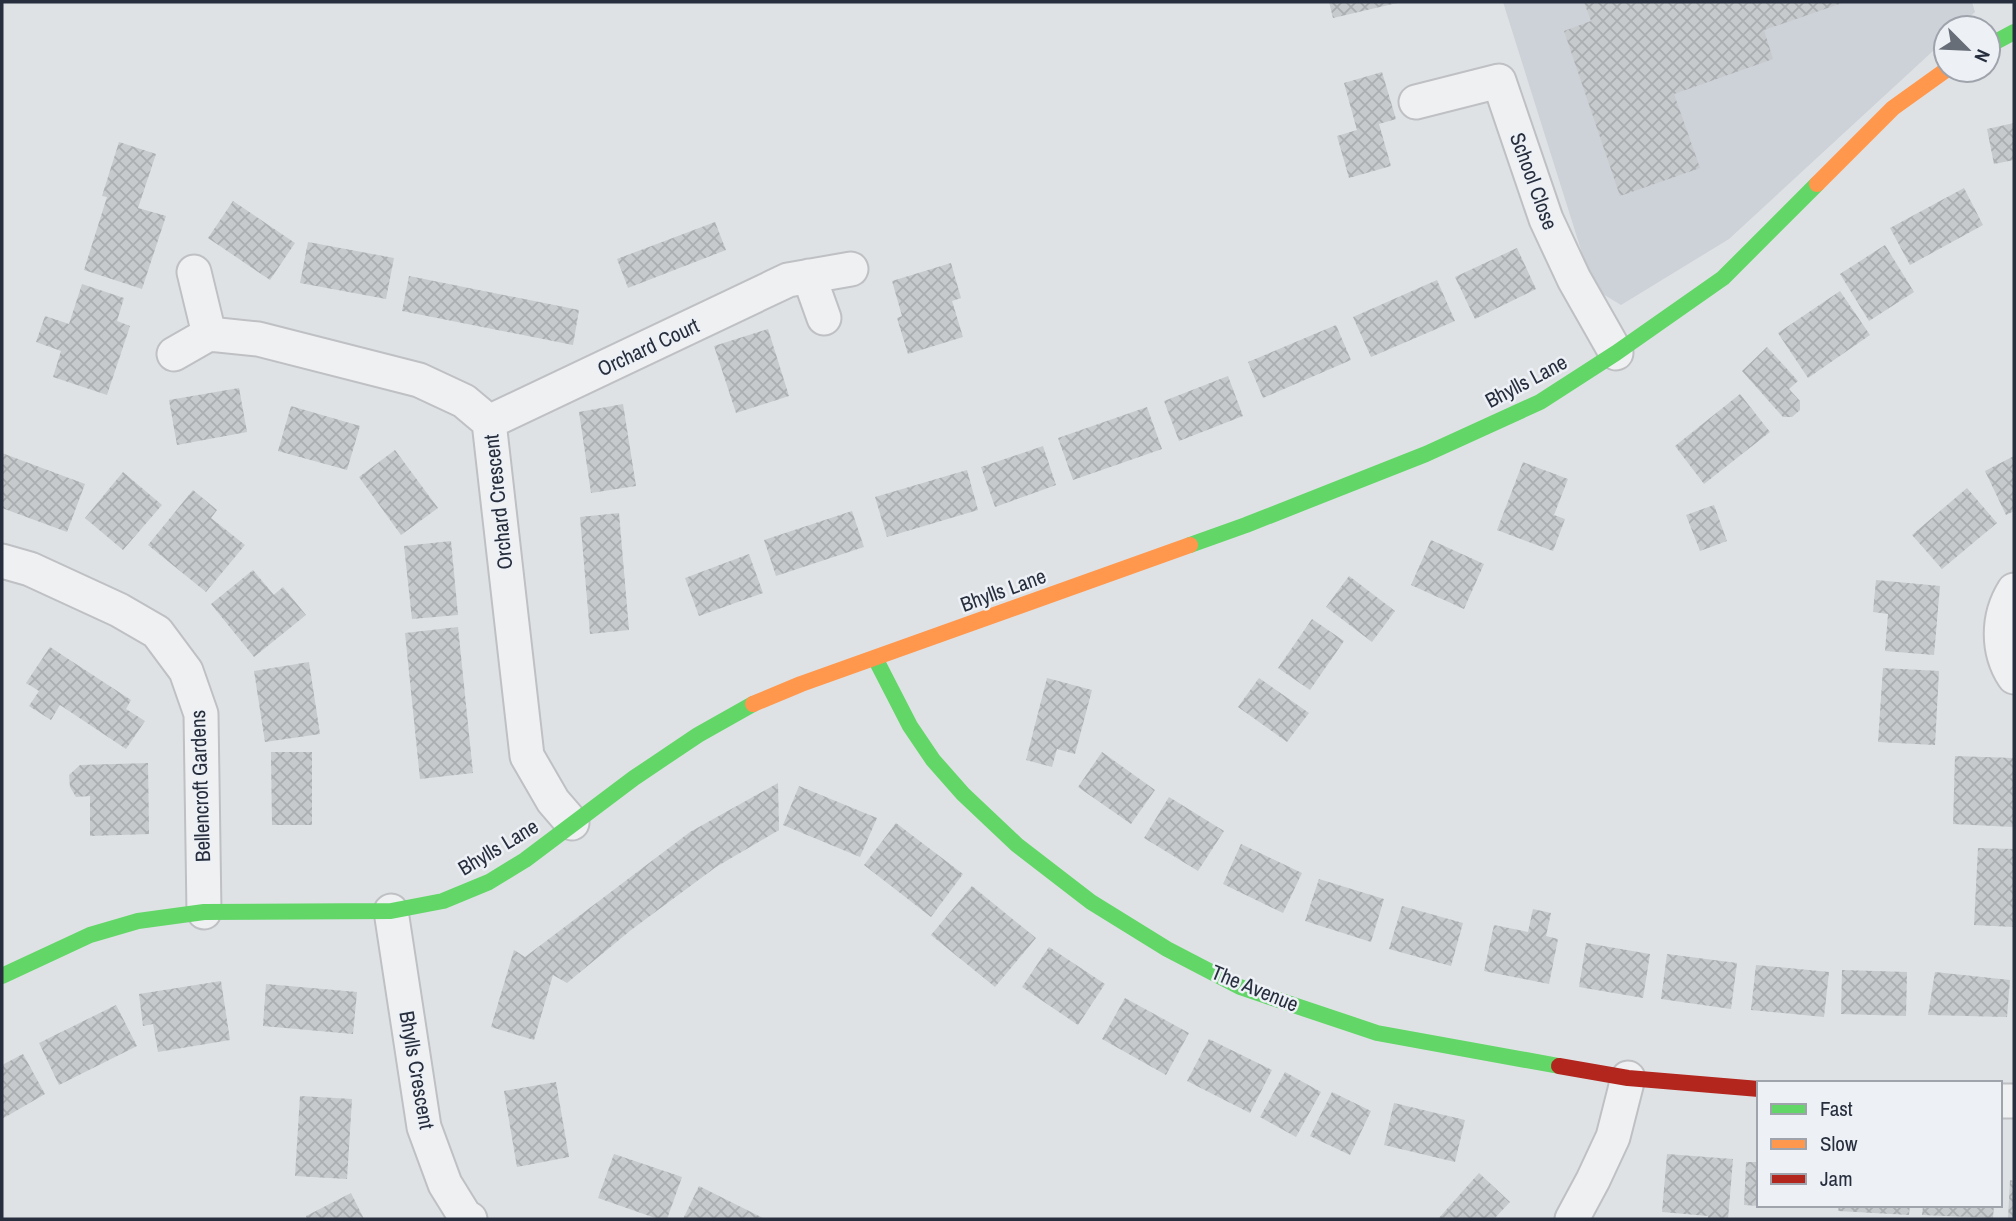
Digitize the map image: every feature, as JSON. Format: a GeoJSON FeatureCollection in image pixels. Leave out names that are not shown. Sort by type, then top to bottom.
{"type":"FeatureCollection","features":[{"type":"Feature","properties":{"kind":"street","name":"Bhylls Lane"},"geometry":{"type":"LineString","coordinates":[[2,976],[90,935],[138,921],[204,912],[391,911],[443,901],[489,882],[525,860],[572,823],[676,750],[749,706],[801,684],[1246,525],[1426,454],[1540,402],[1616,354],[1723,278],[1893,108],[1932,80]]}},
{"type":"Feature","properties":{"kind":"street","name":"School Close"},"geometry":{"type":"LineString","coordinates":[[1416,102],[1499,81],[1545,219],[1574,279],[1616,354]]}},
{"type":"Feature","properties":{"kind":"street","name":"Orchard Court"},"geometry":{"type":"LineString","coordinates":[[489,422],[788,280],[850,269]]}},
{"type":"Feature","properties":{"kind":"street"},"geometry":{"type":"LineString","coordinates":[[174,354],[209,334],[194,272]]}},
{"type":"Feature","properties":{"kind":"street"},"geometry":{"type":"LineString","coordinates":[[809,276],[824,318]]}},
{"type":"Feature","properties":{"kind":"street","name":"Orchard Crescent"},"geometry":{"type":"LineString","coordinates":[[209,334],[258,339],[419,380],[464,401],[489,422],[527,756],[553,801],[572,823]]}},
{"type":"Feature","properties":{"kind":"street","name":"Bellencroft Gardens"},"geometry":{"type":"LineString","coordinates":[[2,561],[30,569],[119,610],[157,632],[186,671],[201,713],[204,912]]}},
{"type":"Feature","properties":{"kind":"street"},"geometry":{"type":"LineString","coordinates":[[2014,590],[2007,602],[2001,627],[2002,652],[2014,677]]}},
{"type":"Feature","properties":{"kind":"street","name":"The Avenue"},"geometry":{"type":"LineString","coordinates":[[875,658],[910,726],[933,760],[963,794],[1017,845],[1091,902],[1167,948],[1240,987],[1377,1033],[1628,1077],[1757,1088]]}},
{"type":"Feature","properties":{"kind":"street","name":"Bhylls Crescent"},"geometry":{"type":"LineString","coordinates":[[391,911],[424,1128],[445,1184],[470,1219]]}},
{"type":"Feature","properties":{"kind":"street"},"geometry":{"type":"LineString","coordinates":[[1572,1219],[1613,1137],[1628,1077]]}},
{"type":"Feature","properties":{"kind":"shaded area"},"geometry":{"type":"Polygon","coordinates":[[[1503,2],[1972,2],[1975,12],[1973,14],[1932,14],[1932,52],[1729,239],[1621,305],[1593,288],[1503,2]]]}},
{"type":"Feature","properties":{"kind":"building"},"geometry":{"type":"Polygon","coordinates":[[[1329,2],[1396,2],[1397,3],[1333,18],[1329,2]]]}},
{"type":"Feature","properties":{"kind":"building"},"geometry":{"type":"Polygon","coordinates":[[[1584,2],[1845,2],[1764,30],[1773,59],[1674,94],[1700,168],[1620,196],[1564,31],[1591,21],[1584,2]]]}},
{"type":"Feature","properties":{"kind":"building"},"geometry":{"type":"Polygon","coordinates":[[[1382,72],[1396,119],[1379,124],[1391,166],[1349,178],[1337,136],[1357,130],[1344,83],[1382,72]]]}},
{"type":"Feature","properties":{"kind":"building"},"geometry":{"type":"Polygon","coordinates":[[[2014,123],[2014,160],[1994,164],[1987,129],[2014,123]]]}},
{"type":"Feature","properties":{"kind":"building"},"geometry":{"type":"Polygon","coordinates":[[[119,142],[156,154],[138,208],[166,216],[142,289],[84,270],[107,197],[102,196],[119,142]]]}},
{"type":"Feature","properties":{"kind":"building"},"geometry":{"type":"Polygon","coordinates":[[[1964,188],[1983,225],[1910,265],[1890,228],[1964,188]]]}},
{"type":"Feature","properties":{"kind":"building"},"geometry":{"type":"Polygon","coordinates":[[[233,201],[295,243],[270,280],[208,238],[233,201]]]}},
{"type":"Feature","properties":{"kind":"building"},"geometry":{"type":"Polygon","coordinates":[[[715,222],[726,250],[628,288],[617,259],[715,222]]]}},
{"type":"Feature","properties":{"kind":"building"},"geometry":{"type":"Polygon","coordinates":[[[308,242],[394,258],[386,299],[300,283],[308,242]]]}},
{"type":"Feature","properties":{"kind":"building"},"geometry":{"type":"Polygon","coordinates":[[[1885,245],[1914,292],[1869,321],[1840,274],[1885,245]]]}},
{"type":"Feature","properties":{"kind":"building"},"geometry":{"type":"Polygon","coordinates":[[[1517,248],[1536,289],[1475,319],[1455,277],[1517,248]]]}},
{"type":"Feature","properties":{"kind":"building"},"geometry":{"type":"Polygon","coordinates":[[[951,263],[961,298],[952,301],[963,337],[908,354],[897,318],[902,316],[892,281],[951,263]]]}},
{"type":"Feature","properties":{"kind":"building"},"geometry":{"type":"Polygon","coordinates":[[[409,276],[579,310],[573,345],[402,311],[409,276]]]}},
{"type":"Feature","properties":{"kind":"building"},"geometry":{"type":"Polygon","coordinates":[[[1437,280],[1455,321],[1371,357],[1353,317],[1437,280]]]}},
{"type":"Feature","properties":{"kind":"building"},"geometry":{"type":"Polygon","coordinates":[[[82,284],[124,298],[117,321],[130,326],[107,395],[53,377],[61,351],[36,342],[45,316],[69,324],[82,284]]]}},
{"type":"Feature","properties":{"kind":"building"},"geometry":{"type":"Polygon","coordinates":[[[1840,291],[1870,335],[1808,378],[1778,333],[1840,291]]]}},
{"type":"Feature","properties":{"kind":"building"},"geometry":{"type":"Polygon","coordinates":[[[1336,325],[1351,360],[1263,398],[1248,362],[1336,325]]]}},
{"type":"Feature","properties":{"kind":"building"},"geometry":{"type":"Polygon","coordinates":[[[768,329],[789,396],[736,413],[714,346],[768,329]]]}},
{"type":"Feature","properties":{"kind":"building"},"geometry":{"type":"Polygon","coordinates":[[[1767,347],[1798,381],[1789,389],[1800,401],[1800,410],[1792,417],[1783,417],[1742,371],[1767,347]]]}},
{"type":"Feature","properties":{"kind":"building"},"geometry":{"type":"Polygon","coordinates":[[[1228,376],[1243,416],[1179,441],[1164,401],[1228,376]]]}},
{"type":"Feature","properties":{"kind":"building"},"geometry":{"type":"Polygon","coordinates":[[[239,388],[247,432],[177,445],[169,400],[239,388]]]}},
{"type":"Feature","properties":{"kind":"building"},"geometry":{"type":"Polygon","coordinates":[[[1740,394],[1770,432],[1704,484],[1675,446],[1740,394]]]}},
{"type":"Feature","properties":{"kind":"building"},"geometry":{"type":"Polygon","coordinates":[[[623,404],[636,486],[591,493],[579,412],[623,404]]]}},
{"type":"Feature","properties":{"kind":"building"},"geometry":{"type":"Polygon","coordinates":[[[291,406],[360,426],[347,470],[278,451],[291,406]]]}},
{"type":"Feature","properties":{"kind":"building"},"geometry":{"type":"Polygon","coordinates":[[[1147,407],[1162,449],[1073,480],[1058,438],[1147,407]]]}},
{"type":"Feature","properties":{"kind":"building"},"geometry":{"type":"Polygon","coordinates":[[[1043,446],[1056,485],[995,507],[981,467],[1043,446]]]}},
{"type":"Feature","properties":{"kind":"building"},"geometry":{"type":"Polygon","coordinates":[[[395,450],[438,508],[401,535],[359,477],[395,450]]]}},
{"type":"Feature","properties":{"kind":"building"},"geometry":{"type":"Polygon","coordinates":[[[2,453],[85,484],[67,532],[2,508],[2,453]]]}},
{"type":"Feature","properties":{"kind":"building"},"geometry":{"type":"Polygon","coordinates":[[[2014,456],[2014,511],[2006,515],[1985,471],[2014,456]]]}},
{"type":"Feature","properties":{"kind":"building"},"geometry":{"type":"Polygon","coordinates":[[[1523,462],[1568,479],[1554,515],[1565,519],[1553,551],[1497,530],[1523,462]]]}},
{"type":"Feature","properties":{"kind":"building"},"geometry":{"type":"Polygon","coordinates":[[[967,470],[978,510],[887,537],[875,497],[967,470]]]}},
{"type":"Feature","properties":{"kind":"building"},"geometry":{"type":"Polygon","coordinates":[[[123,472],[162,505],[123,550],[85,518],[123,472]]]}},
{"type":"Feature","properties":{"kind":"building"},"geometry":{"type":"Polygon","coordinates":[[[1967,488],[1997,523],[1942,569],[1912,535],[1967,488]]]}},
{"type":"Feature","properties":{"kind":"building"},"geometry":{"type":"Polygon","coordinates":[[[193,490],[217,510],[211,518],[245,545],[206,592],[148,545],[193,490]]]}},
{"type":"Feature","properties":{"kind":"building"},"geometry":{"type":"Polygon","coordinates":[[[1714,505],[1727,541],[1700,551],[1686,515],[1714,505]]]}},
{"type":"Feature","properties":{"kind":"building"},"geometry":{"type":"Polygon","coordinates":[[[852,511],[864,547],[776,576],[764,540],[852,511]]]}},
{"type":"Feature","properties":{"kind":"building"},"geometry":{"type":"Polygon","coordinates":[[[619,513],[629,630],[590,634],[580,517],[619,513]]]}},
{"type":"Feature","properties":{"kind":"building"},"geometry":{"type":"Polygon","coordinates":[[[1431,540],[1484,564],[1464,609],[1411,585],[1431,540]]]}},
{"type":"Feature","properties":{"kind":"building"},"geometry":{"type":"Polygon","coordinates":[[[451,541],[458,615],[412,619],[404,546],[451,541]]]}},
{"type":"Feature","properties":{"kind":"building"},"geometry":{"type":"Polygon","coordinates":[[[749,554],[763,593],[699,616],[685,578],[749,554]]]}},
{"type":"Feature","properties":{"kind":"building"},"geometry":{"type":"Polygon","coordinates":[[[253,570],[274,595],[283,587],[306,615],[254,657],[211,604],[253,570]]]}},
{"type":"Feature","properties":{"kind":"building"},"geometry":{"type":"Polygon","coordinates":[[[1349,576],[1395,611],[1372,642],[1326,607],[1349,576]]]}},
{"type":"Feature","properties":{"kind":"building"},"geometry":{"type":"Polygon","coordinates":[[[1876,580],[1940,586],[1934,655],[1885,651],[1888,614],[1873,612],[1876,580]]]}},
{"type":"Feature","properties":{"kind":"building"},"geometry":{"type":"Polygon","coordinates":[[[1312,619],[1344,641],[1310,690],[1278,668],[1312,619]]]}},
{"type":"Feature","properties":{"kind":"building"},"geometry":{"type":"Polygon","coordinates":[[[458,627],[473,773],[420,779],[405,633],[458,627]]]}},
{"type":"Feature","properties":{"kind":"building"},"geometry":{"type":"Polygon","coordinates":[[[50,647],[131,700],[126,709],[145,721],[126,749],[60,705],[51,720],[29,706],[39,691],[26,683],[50,647]]]}},
{"type":"Feature","properties":{"kind":"building"},"geometry":{"type":"Polygon","coordinates":[[[309,662],[320,734],[265,742],[254,671],[309,662]]]}},
{"type":"Feature","properties":{"kind":"building"},"geometry":{"type":"Polygon","coordinates":[[[1883,668],[1939,671],[1935,745],[1878,742],[1883,668]]]}},
{"type":"Feature","properties":{"kind":"building"},"geometry":{"type":"Polygon","coordinates":[[[1047,678],[1092,690],[1075,754],[1057,749],[1052,767],[1026,760],[1047,678]]]}},
{"type":"Feature","properties":{"kind":"building"},"geometry":{"type":"Polygon","coordinates":[[[1259,678],[1309,713],[1287,742],[1238,707],[1259,678]]]}},
{"type":"Feature","properties":{"kind":"building"},"geometry":{"type":"Polygon","coordinates":[[[271,752],[312,752],[312,825],[272,825],[271,752]]]}},
{"type":"Feature","properties":{"kind":"building"},"geometry":{"type":"Polygon","coordinates":[[[1102,752],[1155,790],[1131,824],[1078,787],[1102,752]]]}},
{"type":"Feature","properties":{"kind":"building"},"geometry":{"type":"Polygon","coordinates":[[[1955,756],[2014,758],[2014,827],[1953,824],[1955,756]]]}},
{"type":"Feature","properties":{"kind":"building"},"geometry":{"type":"Polygon","coordinates":[[[148,763],[149,834],[90,836],[90,796],[76,797],[70,787],[69,775],[80,765],[148,763]]]}},
{"type":"Feature","properties":{"kind":"building"},"geometry":{"type":"Polygon","coordinates":[[[778,783],[779,830],[716,867],[631,930],[567,983],[553,975],[534,1040],[491,1027],[514,950],[525,957],[690,832],[778,783]]]}},
{"type":"Feature","properties":{"kind":"building"},"geometry":{"type":"Polygon","coordinates":[[[799,786],[877,818],[860,857],[783,825],[799,786]]]}},
{"type":"Feature","properties":{"kind":"building"},"geometry":{"type":"Polygon","coordinates":[[[1169,797],[1224,831],[1198,871],[1144,838],[1169,797]]]}},
{"type":"Feature","properties":{"kind":"building"},"geometry":{"type":"Polygon","coordinates":[[[896,823],[963,874],[931,917],[864,865],[896,823]]]}},
{"type":"Feature","properties":{"kind":"building"},"geometry":{"type":"Polygon","coordinates":[[[1241,844],[1302,873],[1283,913],[1223,884],[1241,844]]]}},
{"type":"Feature","properties":{"kind":"building"},"geometry":{"type":"Polygon","coordinates":[[[1978,848],[2014,849],[2014,927],[1974,925],[1978,848]]]}},
{"type":"Feature","properties":{"kind":"building"},"geometry":{"type":"Polygon","coordinates":[[[1319,879],[1384,899],[1371,942],[1305,921],[1319,879]]]}},
{"type":"Feature","properties":{"kind":"building"},"geometry":{"type":"Polygon","coordinates":[[[972,886],[1036,938],[995,987],[931,935],[972,886]]]}},
{"type":"Feature","properties":{"kind":"building"},"geometry":{"type":"Polygon","coordinates":[[[1402,906],[1463,923],[1451,966],[1389,949],[1402,906]]]}},
{"type":"Feature","properties":{"kind":"building"},"geometry":{"type":"Polygon","coordinates":[[[1533,909],[1551,913],[1546,936],[1558,939],[1549,984],[1484,971],[1494,925],[1528,932],[1533,909]]]}},
{"type":"Feature","properties":{"kind":"building"},"geometry":{"type":"Polygon","coordinates":[[[1586,943],[1650,954],[1643,998],[1579,987],[1586,943]]]}},
{"type":"Feature","properties":{"kind":"building"},"geometry":{"type":"Polygon","coordinates":[[[1049,947],[1105,984],[1078,1025],[1022,987],[1049,947]]]}},
{"type":"Feature","properties":{"kind":"building"},"geometry":{"type":"Polygon","coordinates":[[[1667,954],[1737,963],[1731,1009],[1661,999],[1667,954]]]}},
{"type":"Feature","properties":{"kind":"building"},"geometry":{"type":"Polygon","coordinates":[[[1756,965],[1829,972],[1824,1017],[1751,1010],[1756,965]]]}},
{"type":"Feature","properties":{"kind":"building"},"geometry":{"type":"Polygon","coordinates":[[[1842,970],[1907,972],[1906,1016],[1841,1014],[1842,970]]]}},
{"type":"Feature","properties":{"kind":"building"},"geometry":{"type":"Polygon","coordinates":[[[1935,972],[2010,980],[2007,1017],[1928,1015],[1935,972]]]}},
{"type":"Feature","properties":{"kind":"building"},"geometry":{"type":"Polygon","coordinates":[[[221,981],[230,1040],[158,1052],[153,1024],[143,1026],[139,994],[221,981]]]}},
{"type":"Feature","properties":{"kind":"building"},"geometry":{"type":"Polygon","coordinates":[[[266,984],[357,992],[353,1034],[263,1026],[266,984]]]}},
{"type":"Feature","properties":{"kind":"building"},"geometry":{"type":"Polygon","coordinates":[[[1125,998],[1189,1033],[1166,1075],[1102,1039],[1125,998]]]}},
{"type":"Feature","properties":{"kind":"building"},"geometry":{"type":"Polygon","coordinates":[[[116,1005],[137,1046],[59,1085],[39,1043],[116,1005]]]}},
{"type":"Feature","properties":{"kind":"building"},"geometry":{"type":"Polygon","coordinates":[[[1209,1039],[1272,1070],[1250,1113],[1187,1081],[1209,1039]]]}},
{"type":"Feature","properties":{"kind":"building"},"geometry":{"type":"Polygon","coordinates":[[[23,1054],[45,1094],[2,1119],[2,1065],[23,1054]]]}},
{"type":"Feature","properties":{"kind":"building"},"geometry":{"type":"Polygon","coordinates":[[[1285,1072],[1321,1092],[1296,1137],[1260,1117],[1285,1072]]]}},
{"type":"Feature","properties":{"kind":"building"},"geometry":{"type":"Polygon","coordinates":[[[556,1082],[569,1157],[517,1167],[504,1091],[556,1082]]]}},
{"type":"Feature","properties":{"kind":"building"},"geometry":{"type":"Polygon","coordinates":[[[1332,1092],[1371,1111],[1350,1155],[1310,1136],[1332,1092]]]}},
{"type":"Feature","properties":{"kind":"building"},"geometry":{"type":"Polygon","coordinates":[[[300,1096],[352,1099],[347,1179],[295,1176],[300,1096]]]}},
{"type":"Feature","properties":{"kind":"building"},"geometry":{"type":"Polygon","coordinates":[[[1394,1103],[1465,1120],[1455,1162],[1384,1145],[1394,1103]]]}},
{"type":"Feature","properties":{"kind":"building"},"geometry":{"type":"Polygon","coordinates":[[[614,1154],[682,1177],[667,1219],[658,1219],[598,1198],[614,1154]]]}},
{"type":"Feature","properties":{"kind":"building"},"geometry":{"type":"Polygon","coordinates":[[[1667,1154],[1733,1159],[1728,1219],[1708,1219],[1708,1216],[1662,1212],[1667,1154]]]}},
{"type":"Feature","properties":{"kind":"building"},"geometry":{"type":"Polygon","coordinates":[[[1746,1162],[1757,1162],[1757,1206],[1744,1205],[1746,1162]]]}},
{"type":"Feature","properties":{"kind":"building"},"geometry":{"type":"Polygon","coordinates":[[[1479,1173],[1510,1202],[1494,1219],[1438,1219],[1479,1173]]]}},
{"type":"Feature","properties":{"kind":"building"},"geometry":{"type":"Polygon","coordinates":[[[2010,1180],[2014,1181],[2014,1219],[2008,1219],[2010,1180]]]}},
{"type":"Feature","properties":{"kind":"building"},"geometry":{"type":"Polygon","coordinates":[[[699,1186],[765,1219],[683,1219],[699,1186]]]}},
{"type":"Feature","properties":{"kind":"building"},"geometry":{"type":"Polygon","coordinates":[[[351,1193],[364,1219],[307,1219],[306,1216],[351,1193]]]}},
{"type":"Feature","properties":{"kind":"building"},"geometry":{"type":"Polygon","coordinates":[[[1839,1207],[1910,1207],[1909,1215],[1838,1211],[1839,1207]]]}},
{"type":"Feature","properties":{"kind":"building"},"geometry":{"type":"Polygon","coordinates":[[[1923,1207],[1994,1207],[1993,1218],[1922,1215],[1923,1207]]]}},
{"type":"Feature","properties":{"kind":"traffic: fast"},"geometry":{"type":"LineString","coordinates":[[2002,38],[2014,32]]}},
{"type":"Feature","properties":{"kind":"traffic: fast"},"geometry":{"type":"LineString","coordinates":[[1190,545],[1426,454],[1540,402],[1723,278],[1817,184]]}},
{"type":"Feature","properties":{"kind":"traffic: fast"},"geometry":{"type":"LineString","coordinates":[[875,658],[910,726],[933,760],[963,794],[1017,845],[1091,902],[1167,949],[1240,987],[1377,1033],[1559,1066]]}},
{"type":"Feature","properties":{"kind":"traffic: fast"},"geometry":{"type":"LineString","coordinates":[[2,976],[90,935],[138,921],[204,912],[391,911],[443,901],[489,882],[525,860],[634,778],[698,735],[753,704]]}},
{"type":"Feature","properties":{"kind":"traffic: slow"},"geometry":{"type":"LineString","coordinates":[[1817,184],[1893,108],[1932,80]]}},
{"type":"Feature","properties":{"kind":"traffic: slow"},"geometry":{"type":"LineString","coordinates":[[753,704],[801,684],[1190,545]]}},
{"type":"Feature","properties":{"kind":"traffic: jam"},"geometry":{"type":"LineString","coordinates":[[1559,1066],[1628,1078],[1757,1089]]}}]}
